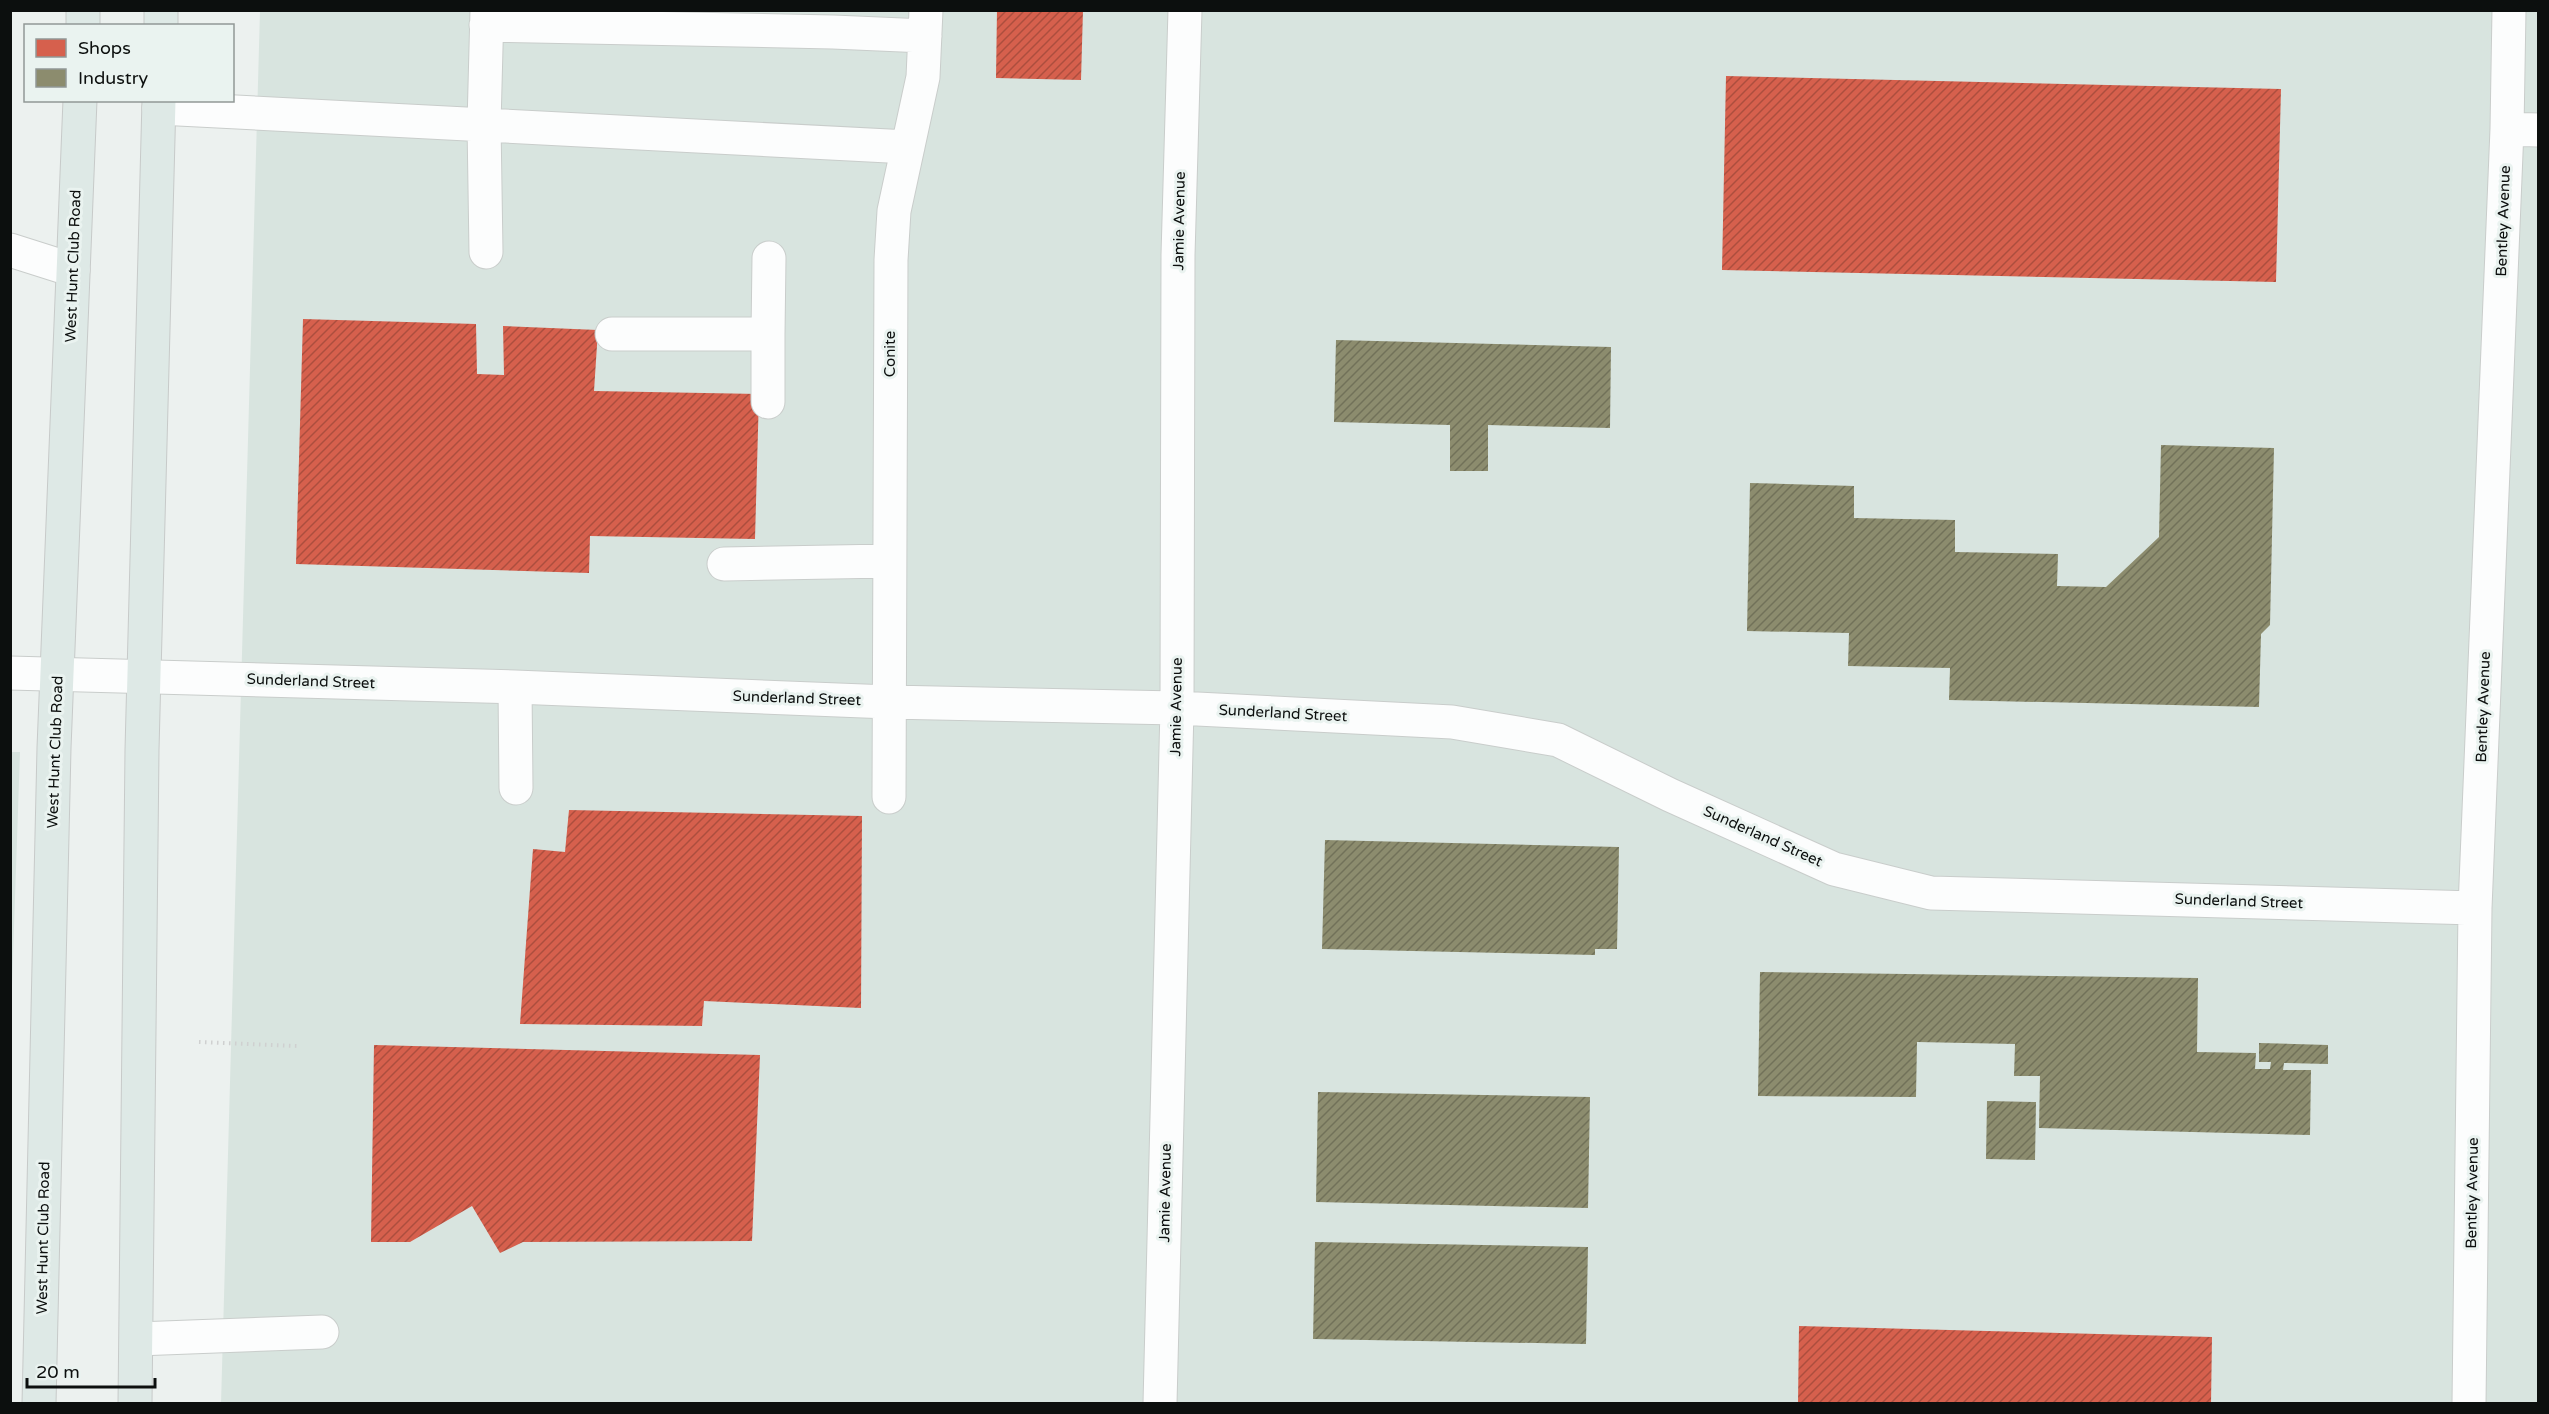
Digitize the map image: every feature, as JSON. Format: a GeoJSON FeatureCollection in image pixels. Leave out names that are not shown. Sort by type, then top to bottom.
{"type":"FeatureCollection","features":[{"type":"Feature","properties":{"kind":"main road","name":"West Hunt Club Road"},"geometry":{"type":"LineString","coordinates":[[39,1404],[57,675],[80,102]]}},
{"type":"Feature","properties":{"kind":"main road"},"geometry":{"type":"LineString","coordinates":[[135,1404],[144,677],[159,104]]}},
{"type":"Feature","properties":{"kind":"street","name":"Jamie Avenue"},"geometry":{"type":"LineString","coordinates":[[1160,1404],[1177,708],[1178,265],[1185,10]]}},
{"type":"Feature","properties":{"kind":"street","name":"Bentley Avenue"},"geometry":{"type":"LineString","coordinates":[[2469,1404],[2475,908],[2523,130],[2510,10]]}},
{"type":"Feature","properties":{"kind":"street"},"geometry":{"type":"LineString","coordinates":[[486,252],[484,124],[486,18],[925,23]]}},
{"type":"Feature","properties":{"kind":"street","name":"Conite"},"geometry":{"type":"LineString","coordinates":[[889,796],[891,260],[894,211],[923,77],[925,23]]}},
{"type":"Feature","properties":{"kind":"street"},"geometry":{"type":"LineString","coordinates":[[159,104],[908,147]]}},
{"type":"Feature","properties":{"kind":"street"},"geometry":{"type":"LineString","coordinates":[[10,249],[73,270]]}},
{"type":"Feature","properties":{"kind":"street"},"geometry":{"type":"LineString","coordinates":[[768,402],[769,258]]}},
{"type":"Feature","properties":{"kind":"street"},"geometry":{"type":"LineString","coordinates":[[612,334],[768,334]]}},
{"type":"Feature","properties":{"kind":"street"},"geometry":{"type":"LineString","coordinates":[[724,564],[889,561]]}},
{"type":"Feature","properties":{"kind":"street","name":"Sunderland Street"},"geometry":{"type":"LineString","coordinates":[[10,673],[515,687],[889,702],[1177,708],[1452,722],[1558,740],[1670,795],[1834,869],[1931,893],[2475,908]]}},
{"type":"Feature","properties":{"kind":"street"},"geometry":{"type":"LineString","coordinates":[[515,687],[516,788]]}},
{"type":"Feature","properties":{"kind":"street"},"geometry":{"type":"LineString","coordinates":[[137,1339],[322,1332]]}},
{"type":"Feature","properties":{"kind":"path"},"geometry":{"type":"LineString","coordinates":[[199,1042],[298,1046]]}},
{"type":"Feature","properties":{"kind":"shaded area"},"geometry":{"type":"Polygon","coordinates":[[[260,11],[2538,11],[2538,1403],[221,1404],[260,11]]]}},
{"type":"Feature","properties":{"kind":"shaded area"},"geometry":{"type":"Polygon","coordinates":[[[10,752],[20,752],[11,1015],[10,752]]]}},
{"type":"Feature","properties":{"kind":"building: Shops"},"geometry":{"type":"Polygon","coordinates":[[[997,10],[1083,10],[1081,80],[996,78],[997,10]]]}},
{"type":"Feature","properties":{"kind":"building: Shops"},"geometry":{"type":"Polygon","coordinates":[[[1726,76],[2281,89],[2276,282],[1722,270],[1726,76]]]}},
{"type":"Feature","properties":{"kind":"building: Shops"},"geometry":{"type":"Polygon","coordinates":[[[303,319],[476,324],[477,374],[504,375],[503,326],[598,330],[594,391],[759,394],[755,539],[590,536],[589,573],[296,564],[303,319]]]}},
{"type":"Feature","properties":{"kind":"building: Shops"},"geometry":{"type":"Polygon","coordinates":[[[569,810],[862,816],[861,1008],[704,1001],[702,1026],[520,1024],[533,849],[565,852],[569,810]]]}},
{"type":"Feature","properties":{"kind":"building: Shops"},"geometry":{"type":"Polygon","coordinates":[[[374,1045],[760,1055],[752,1241],[523,1242],[500,1253],[472,1206],[410,1242],[371,1242],[374,1045]]]}},
{"type":"Feature","properties":{"kind":"building: Shops"},"geometry":{"type":"Polygon","coordinates":[[[1799,1326],[2212,1337],[2211,1404],[1798,1404],[1799,1326]]]}},
{"type":"Feature","properties":{"kind":"building: Industry"},"geometry":{"type":"Polygon","coordinates":[[[1336,340],[1611,347],[1610,428],[1488,425],[1488,471],[1450,471],[1450,425],[1334,422],[1336,340]]]}},
{"type":"Feature","properties":{"kind":"building: Industry"},"geometry":{"type":"Polygon","coordinates":[[[2161,445],[2274,448],[2270,625],[2261,634],[2259,707],[1949,700],[1950,668],[1848,666],[1849,633],[1747,631],[1750,483],[1854,486],[1854,518],[1955,520],[1955,552],[2058,554],[2057,586],[2106,587],[2159,537],[2161,445]]]}},
{"type":"Feature","properties":{"kind":"building: Industry"},"geometry":{"type":"Polygon","coordinates":[[[1325,840],[1619,847],[1617,949],[1595,949],[1595,955],[1322,949],[1325,840]]]}},
{"type":"Feature","properties":{"kind":"building: Industry"},"geometry":{"type":"Polygon","coordinates":[[[1760,972],[2198,978],[2197,1052],[2256,1053],[2255,1069],[2270,1069],[2271,1062],[2259,1062],[2259,1043],[2328,1045],[2328,1064],[2284,1063],[2283,1070],[2311,1070],[2310,1135],[2039,1128],[2040,1076],[2014,1076],[2015,1044],[1917,1042],[1916,1097],[1758,1096],[1760,972]]]}},
{"type":"Feature","properties":{"kind":"building: Industry"},"geometry":{"type":"Polygon","coordinates":[[[1318,1092],[1590,1097],[1588,1208],[1316,1202],[1318,1092]]]}},
{"type":"Feature","properties":{"kind":"building: Industry"},"geometry":{"type":"Polygon","coordinates":[[[1987,1101],[2036,1102],[2035,1160],[1986,1159],[1987,1101]]]}},
{"type":"Feature","properties":{"kind":"building: Industry"},"geometry":{"type":"Polygon","coordinates":[[[1315,1242],[1588,1247],[1586,1344],[1313,1339],[1315,1242]]]}}]}
